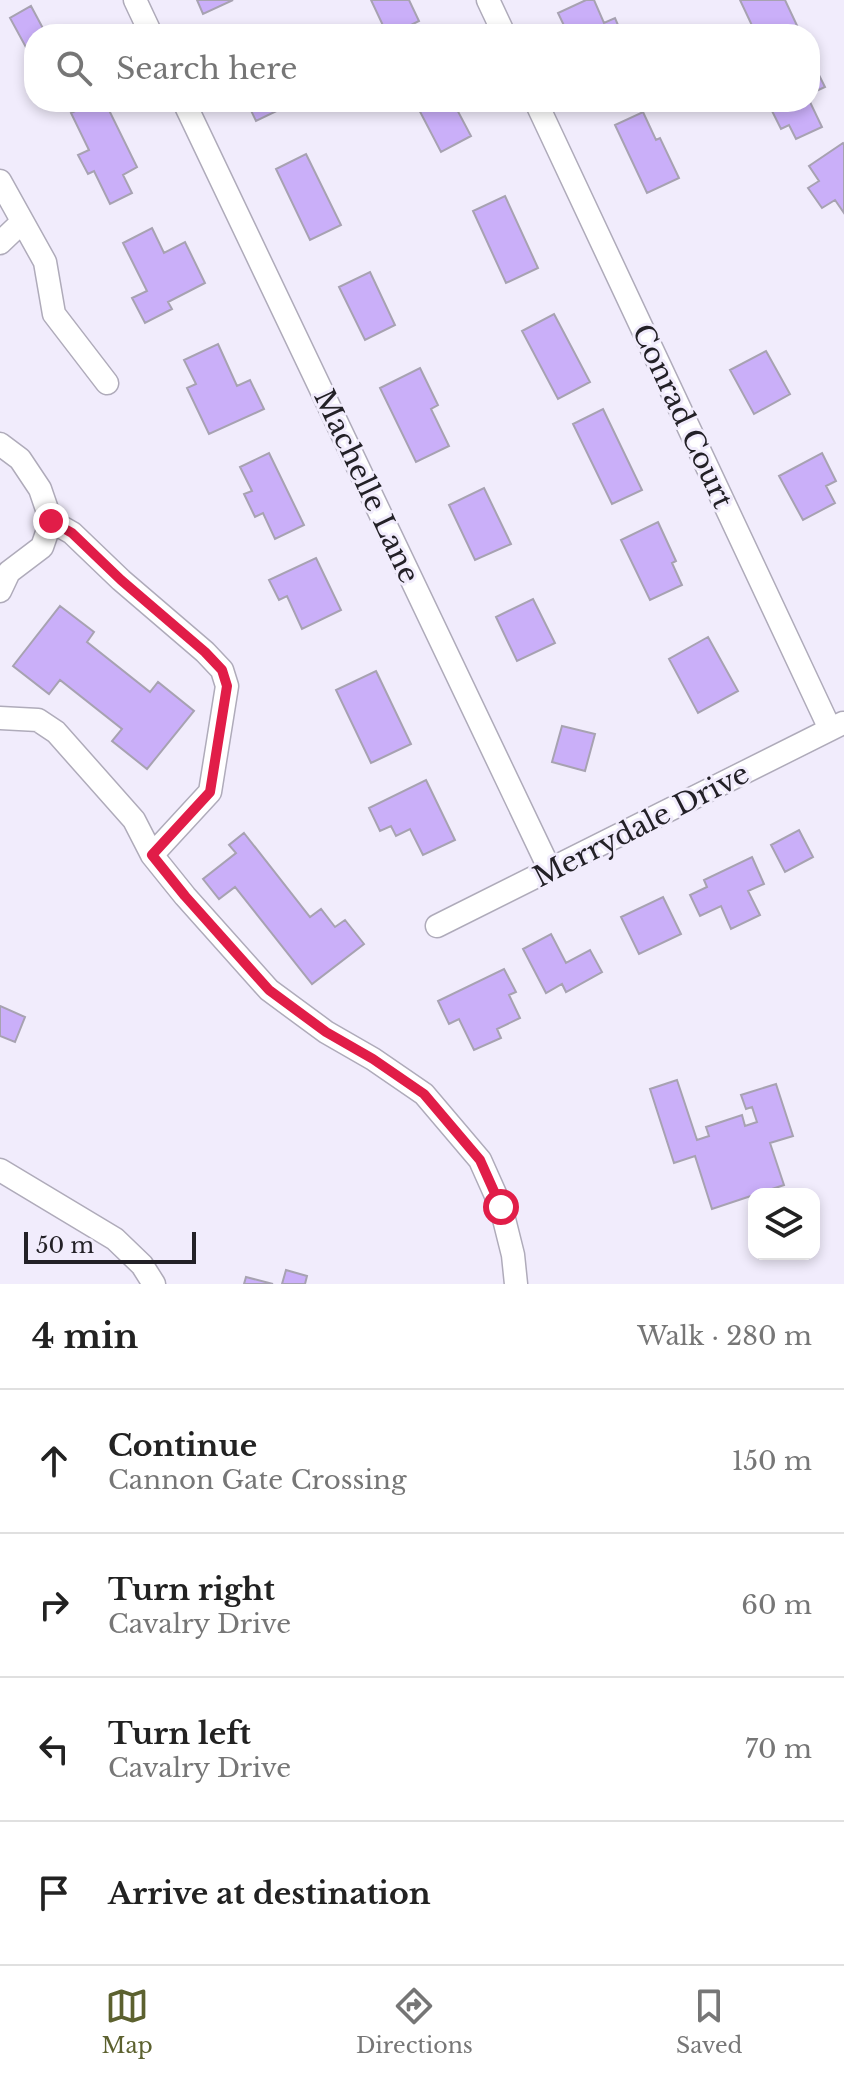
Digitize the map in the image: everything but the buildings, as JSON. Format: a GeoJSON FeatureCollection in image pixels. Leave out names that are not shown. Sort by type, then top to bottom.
{"type":"FeatureCollection","features":[{"type":"Feature","properties":{"kind":"street"},"geometry":{"type":"LineString","coordinates":[[135,0],[146,24]]}},
{"type":"Feature","properties":{"kind":"street"},"geometry":{"type":"LineString","coordinates":[[488,0],[499,24]]}},
{"type":"Feature","properties":{"kind":"street","name":"Machelle Lane"},"geometry":{"type":"LineString","coordinates":[[189,112],[550,870]]}},
{"type":"Feature","properties":{"kind":"street","name":"Conrad Court"},"geometry":{"type":"LineString","coordinates":[[541,112],[837,726]]}},
{"type":"Feature","properties":{"kind":"street"},"geometry":{"type":"LineString","coordinates":[[0,181],[45,262],[54,314],[107,383]]}},
{"type":"Feature","properties":{"kind":"street"},"geometry":{"type":"LineString","coordinates":[[0,243],[22,222]]}},
{"type":"Feature","properties":{"kind":"street"},"geometry":{"type":"LineString","coordinates":[[0,444],[20,459],[40,489],[51,521],[42,547],[9,572],[0,591]]}},
{"type":"Feature","properties":{"kind":"street"},"geometry":{"type":"LineString","coordinates":[[51,521],[72,533],[205,652],[222,670],[227,686],[210,792],[152,855]]}},
{"type":"Feature","properties":{"kind":"street"},"geometry":{"type":"LineString","coordinates":[[0,718],[38,720],[56,732],[134,820],[152,855],[185,896],[269,990],[326,1032],[424,1094],[480,1160],[486,1172],[501,1207],[513,1255],[516,1284]]}},
{"type":"Feature","properties":{"kind":"street","name":"Merrydale Drive"},"geometry":{"type":"LineString","coordinates":[[437,926],[837,726]]}},
{"type":"Feature","properties":{"kind":"street"},"geometry":{"type":"LineString","coordinates":[[0,1170],[115,1239],[142,1265],[154,1284]]}},
{"type":"Feature","properties":{"kind":"route"},"geometry":{"type":"LineString","coordinates":[[51,521],[72,533],[205,652],[222,670],[227,686],[210,792],[152,855],[269,990],[326,1032],[424,1094],[480,1160],[501,1207]]}}]}
